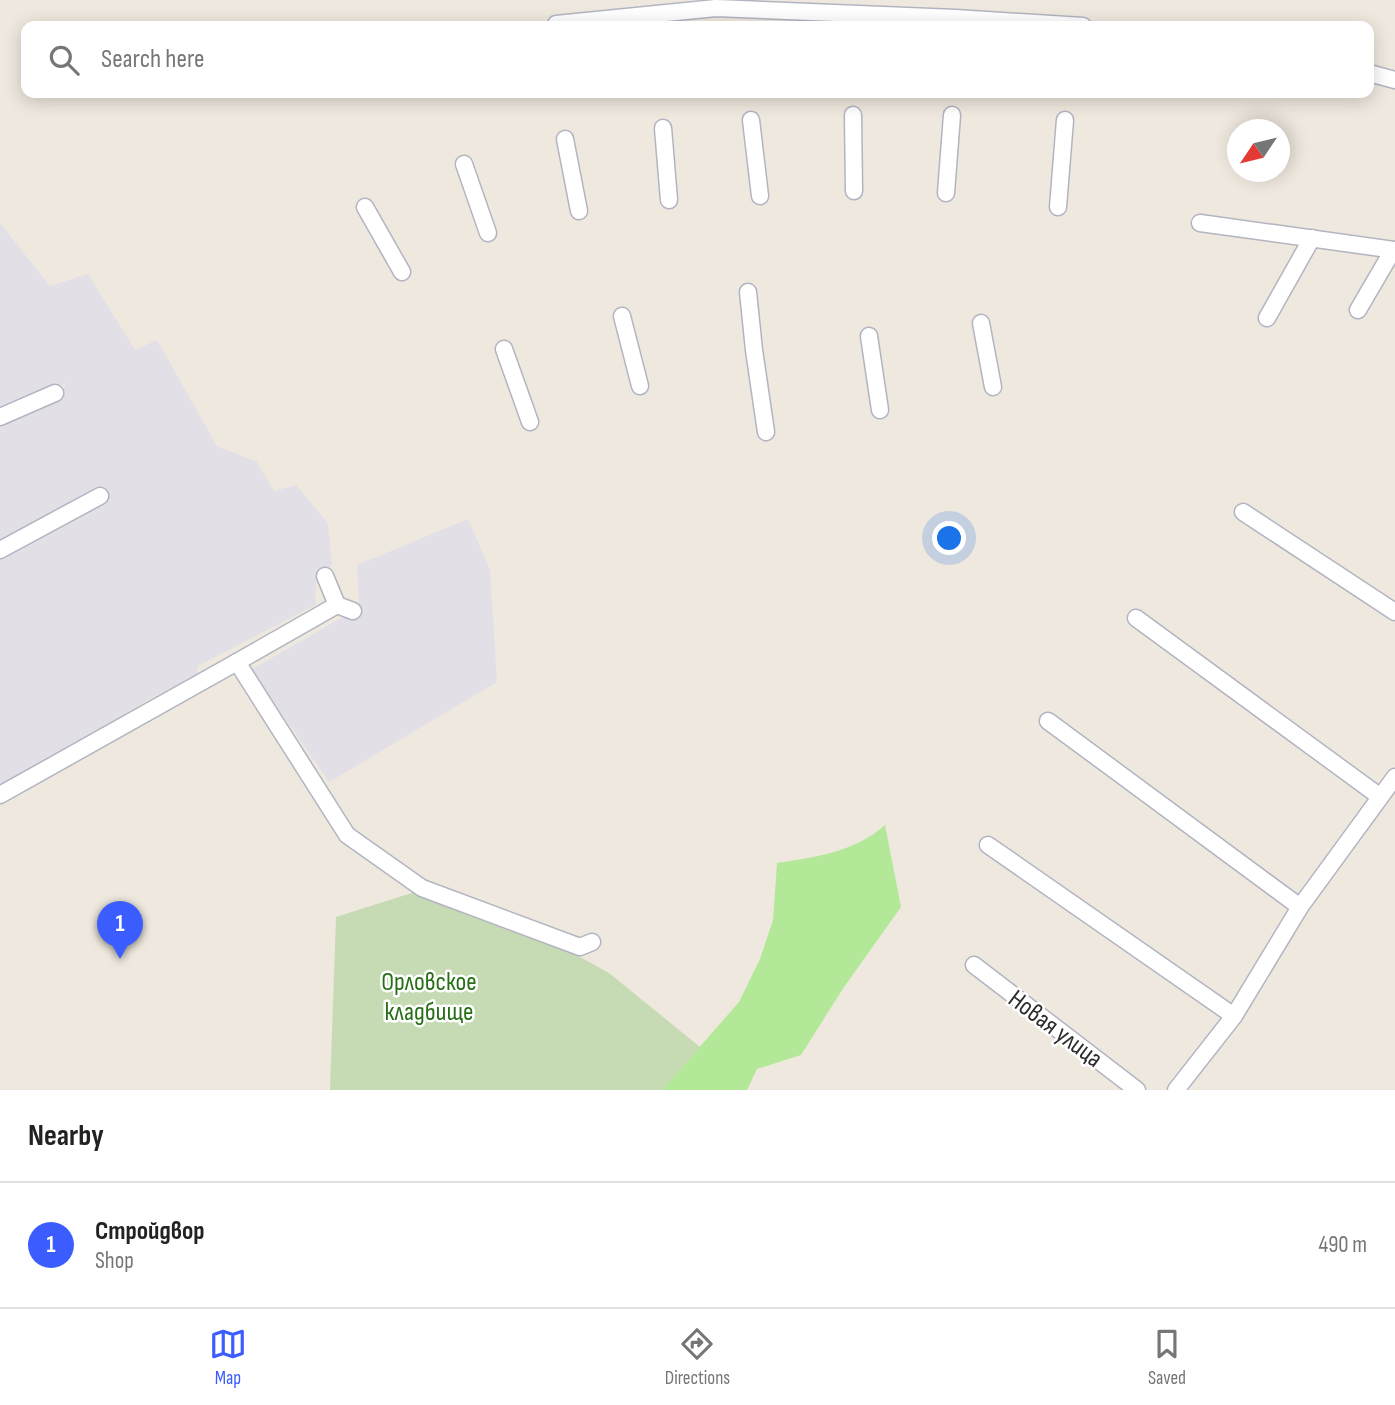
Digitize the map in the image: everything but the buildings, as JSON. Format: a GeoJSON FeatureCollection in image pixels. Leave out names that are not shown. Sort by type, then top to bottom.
{"type":"FeatureCollection","features":[{"type":"Feature","properties":{"kind":"street"},"geometry":{"type":"LineString","coordinates":[[586,21],[716,8],[1005,21]]}},
{"type":"Feature","properties":{"kind":"street"},"geometry":{"type":"LineString","coordinates":[[1374,74],[1395,80]]}},
{"type":"Feature","properties":{"kind":"street"},"geometry":{"type":"LineString","coordinates":[[853,114],[854,191]]}},
{"type":"Feature","properties":{"kind":"street"},"geometry":{"type":"LineString","coordinates":[[946,193],[952,115]]}},
{"type":"Feature","properties":{"kind":"street"},"geometry":{"type":"LineString","coordinates":[[751,120],[760,196]]}},
{"type":"Feature","properties":{"kind":"street"},"geometry":{"type":"LineString","coordinates":[[1058,206],[1065,120]]}},
{"type":"Feature","properties":{"kind":"street"},"geometry":{"type":"LineString","coordinates":[[663,128],[669,200]]}},
{"type":"Feature","properties":{"kind":"street"},"geometry":{"type":"LineString","coordinates":[[565,139],[579,211]]}},
{"type":"Feature","properties":{"kind":"street"},"geometry":{"type":"LineString","coordinates":[[464,164],[488,233]]}},
{"type":"Feature","properties":{"kind":"street"},"geometry":{"type":"LineString","coordinates":[[365,207],[402,272]]}},
{"type":"Feature","properties":{"kind":"street"},"geometry":{"type":"LineString","coordinates":[[1200,223],[1394,250],[1358,310]]}},
{"type":"Feature","properties":{"kind":"street"},"geometry":{"type":"LineString","coordinates":[[1267,318],[1312,238]]}},
{"type":"Feature","properties":{"kind":"street"},"geometry":{"type":"LineString","coordinates":[[748,292],[766,432]]}},
{"type":"Feature","properties":{"kind":"street"},"geometry":{"type":"LineString","coordinates":[[622,316],[640,386]]}},
{"type":"Feature","properties":{"kind":"street"},"geometry":{"type":"LineString","coordinates":[[981,323],[993,387]]}},
{"type":"Feature","properties":{"kind":"street"},"geometry":{"type":"LineString","coordinates":[[869,336],[880,410]]}},
{"type":"Feature","properties":{"kind":"street"},"geometry":{"type":"LineString","coordinates":[[504,349],[530,422]]}},
{"type":"Feature","properties":{"kind":"street"},"geometry":{"type":"LineString","coordinates":[[0,417],[55,393]]}},
{"type":"Feature","properties":{"kind":"street"},"geometry":{"type":"LineString","coordinates":[[0,550],[100,496]]}},
{"type":"Feature","properties":{"kind":"street"},"geometry":{"type":"LineString","coordinates":[[1243,512],[1395,612]]}},
{"type":"Feature","properties":{"kind":"street"},"geometry":{"type":"LineString","coordinates":[[325,576],[337,605],[354,611]]}},
{"type":"Feature","properties":{"kind":"street"},"geometry":{"type":"LineString","coordinates":[[0,795],[337,605]]}},
{"type":"Feature","properties":{"kind":"street"},"geometry":{"type":"LineString","coordinates":[[1136,618],[1379,796]]}},
{"type":"Feature","properties":{"kind":"street"},"geometry":{"type":"LineString","coordinates":[[237,662],[347,835],[422,888],[580,947],[592,942]]}},
{"type":"Feature","properties":{"kind":"street"},"geometry":{"type":"LineString","coordinates":[[1048,721],[1300,907]]}},
{"type":"Feature","properties":{"kind":"street"},"geometry":{"type":"LineString","coordinates":[[1177,1090],[1234,1016],[1300,907],[1379,796],[1395,778]]}},
{"type":"Feature","properties":{"kind":"street"},"geometry":{"type":"LineString","coordinates":[[988,845],[1234,1016]]}},
{"type":"Feature","properties":{"kind":"street","name":"Новая улица"},"geometry":{"type":"LineString","coordinates":[[974,965],[1137,1090]]}},
{"type":"Feature","properties":{"kind":"shaded area"},"geometry":{"type":"Polygon","coordinates":[[[0,223],[50,286],[88,274],[135,350],[157,340],[217,446],[257,462],[274,491],[296,485],[328,523],[332,564],[325,576],[316,581],[315,605],[198,666],[197,674],[146,701],[0,791],[0,425],[59,397],[66,383],[0,411],[0,223]]]}},
{"type":"Feature","properties":{"kind":"shaded area"},"geometry":{"type":"Polygon","coordinates":[[[468,519],[490,570],[497,682],[329,782],[251,670],[353,611],[359,603],[357,565],[468,519]]]}},
{"type":"Feature","properties":{"kind":"green space"},"geometry":{"type":"Polygon","coordinates":[[[885,825],[901,907],[844,987],[801,1055],[757,1069],[747,1090],[662,1090],[739,1002],[760,959],[773,920],[777,863],[834,852],[861,841],[885,825]]]}},
{"type":"Feature","properties":{"kind":"green space","name":"Орловское кладбище"},"geometry":{"type":"Polygon","coordinates":[[[418,891],[562,947],[609,973],[700,1047],[662,1090],[330,1090],[336,917],[418,891]]]}},
{"type":"Feature","properties":{"kind":"place","name":"Стройдвор"},"geometry":{"type":"Point","coordinates":[120,959]}}]}
